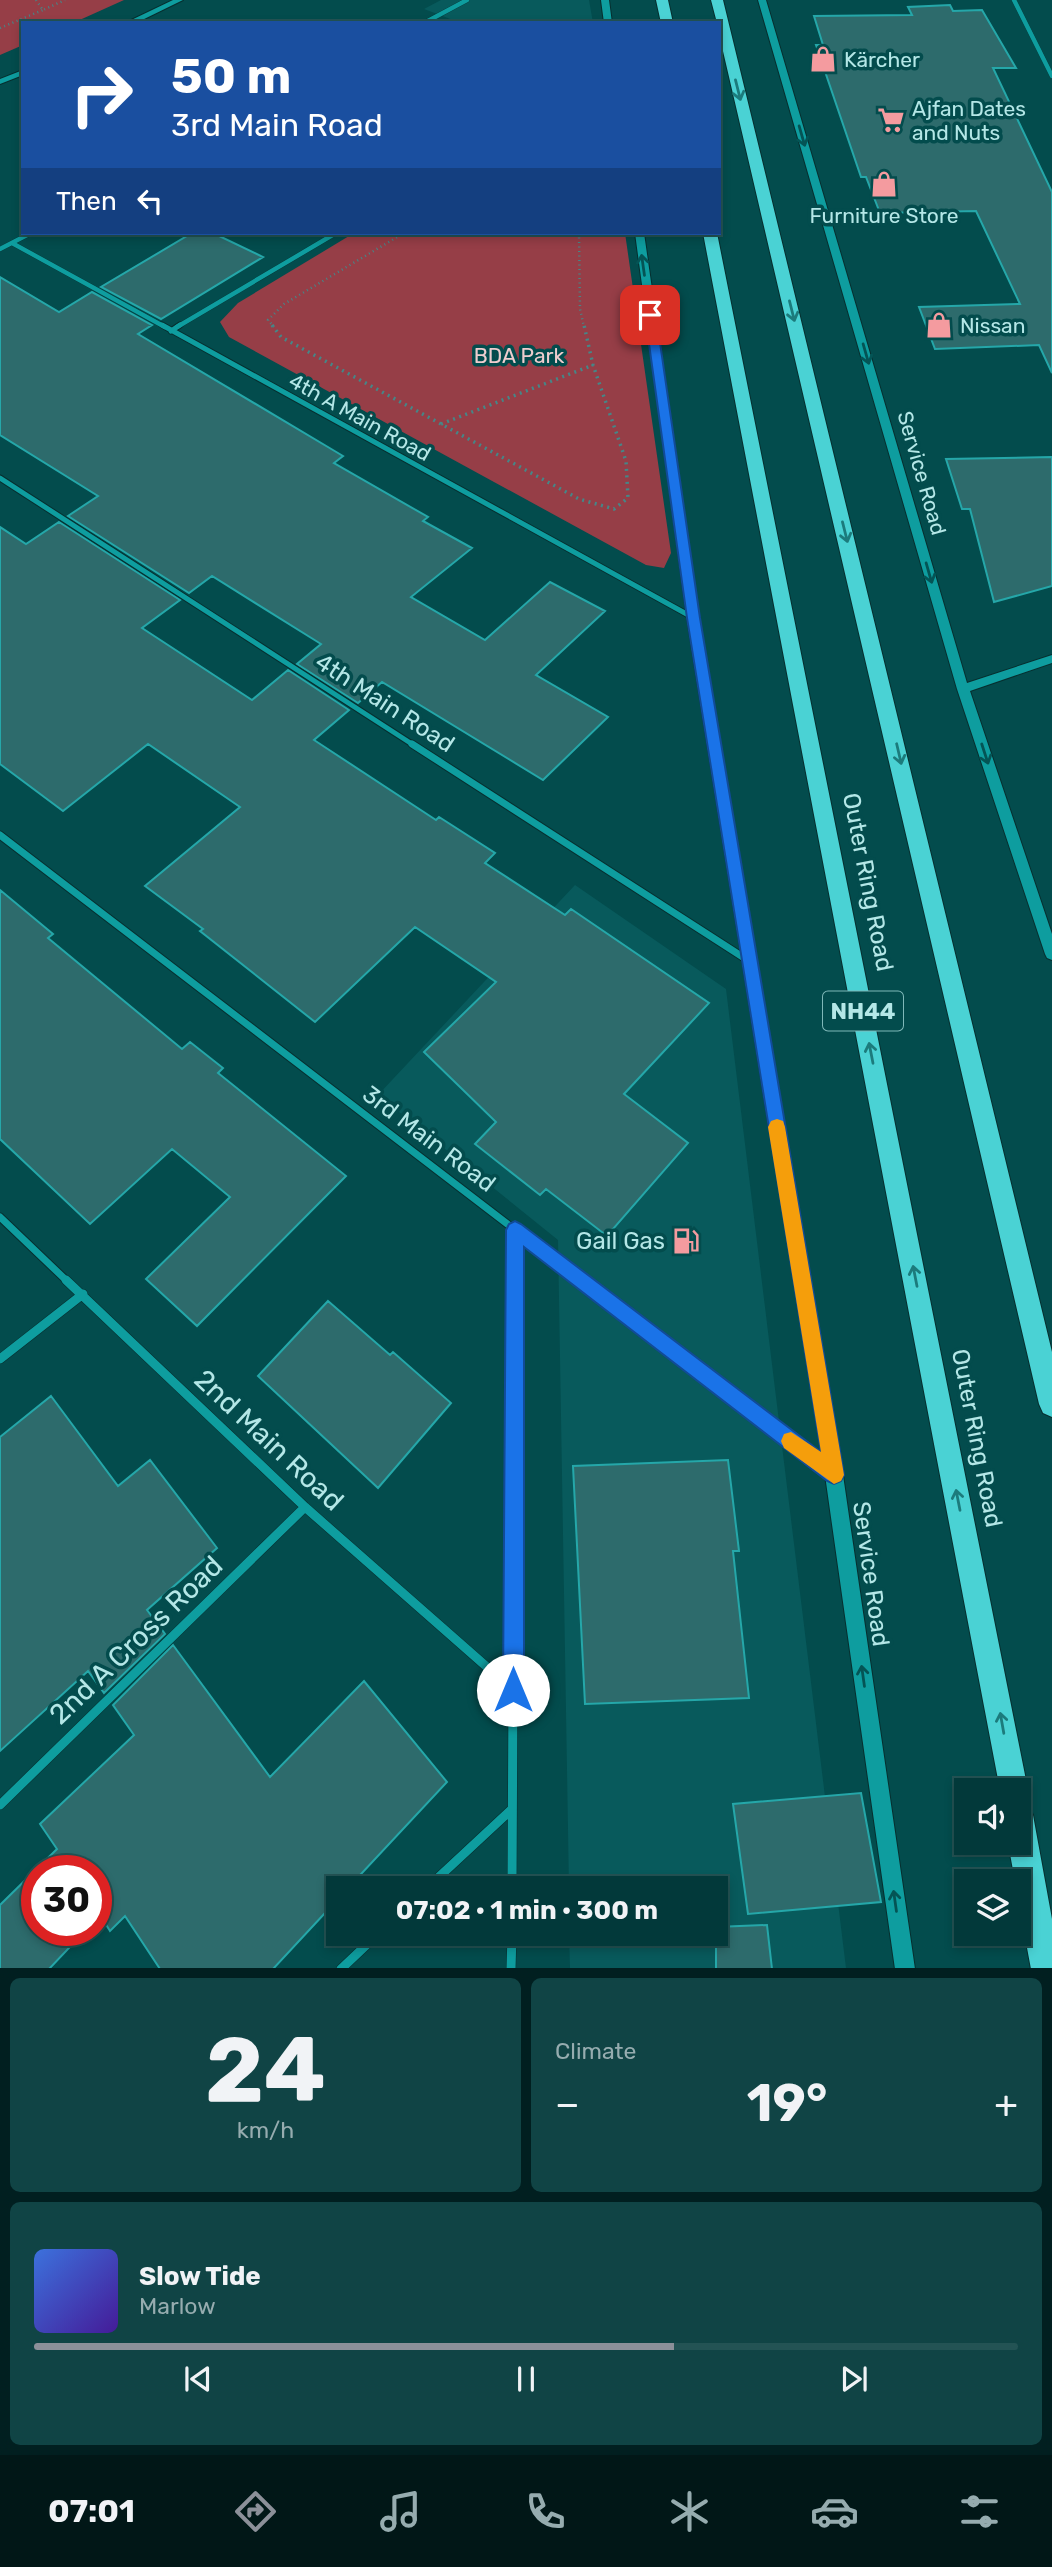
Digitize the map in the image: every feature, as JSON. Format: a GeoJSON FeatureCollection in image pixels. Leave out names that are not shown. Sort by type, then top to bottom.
{"type":"FeatureCollection","features":[{"type":"Feature","properties":{"kind":"highway"},"geometry":{"type":"LineString","coordinates":[[662,0],[667,21]]}},
{"type":"Feature","properties":{"kind":"highway"},"geometry":{"type":"LineString","coordinates":[[717,0],[1052,1404]]}},
{"type":"Feature","properties":{"kind":"highway","name":"Outer Ring Road"},"geometry":{"type":"LineString","coordinates":[[710,235],[1012,1778]]}},
{"type":"Feature","properties":{"kind":"highway"},"geometry":{"type":"LineString","coordinates":[[1025,1855],[1046,1968]]}},
{"type":"Feature","properties":{"kind":"street"},"geometry":{"type":"LineString","coordinates":[[134,21],[179,0]]}},
{"type":"Feature","properties":{"kind":"street"},"geometry":{"type":"LineString","coordinates":[[428,21],[467,0]]}},
{"type":"Feature","properties":{"kind":"street"},"geometry":{"type":"LineString","coordinates":[[604,0],[608,21]]}},
{"type":"Feature","properties":{"kind":"street","name":"Service Road"},"geometry":{"type":"LineString","coordinates":[[762,0],[963,689],[1052,954]]}},
{"type":"Feature","properties":{"kind":"street"},"geometry":{"type":"LineString","coordinates":[[1014,0],[1052,76]]}},
{"type":"Feature","properties":{"kind":"street"},"geometry":{"type":"LineString","coordinates":[[0,82],[21,73]]}},
{"type":"Feature","properties":{"kind":"street"},"geometry":{"type":"LineString","coordinates":[[0,249],[27,235]]}},
{"type":"Feature","properties":{"kind":"street"},"geometry":{"type":"LineString","coordinates":[[171,331],[333,235]]}},
{"type":"Feature","properties":{"kind":"street","name":"Service Road"},"geometry":{"type":"LineString","coordinates":[[639,235],[693,618],[834,1475],[905,1968]]}},
{"type":"Feature","properties":{"kind":"street","name":"4th A Main Road"},"geometry":{"type":"LineString","coordinates":[[12,243],[693,618]]}},
{"type":"Feature","properties":{"kind":"street","name":"4th Main Road"},"geometry":{"type":"LineString","coordinates":[[0,478],[750,961]]}},
{"type":"Feature","properties":{"kind":"street"},"geometry":{"type":"LineString","coordinates":[[963,689],[1052,659]]}},
{"type":"Feature","properties":{"kind":"street","name":"3rd Main Road"},"geometry":{"type":"LineString","coordinates":[[0,835],[834,1475]]}},
{"type":"Feature","properties":{"kind":"street","name":"2nd Main Road"},"geometry":{"type":"LineString","coordinates":[[0,1217],[304,1507],[513,1690]]}},
{"type":"Feature","properties":{"kind":"street"},"geometry":{"type":"LineString","coordinates":[[512,1876],[515,1230]]}},
{"type":"Feature","properties":{"kind":"street"},"geometry":{"type":"LineString","coordinates":[[0,1359],[83,1294]]}},
{"type":"Feature","properties":{"kind":"street","name":"2nd A Cross Road"},"geometry":{"type":"LineString","coordinates":[[0,1805],[304,1507]]}},
{"type":"Feature","properties":{"kind":"street"},"geometry":{"type":"LineString","coordinates":[[440,1876],[512,1809]]}},
{"type":"Feature","properties":{"kind":"street"},"geometry":{"type":"LineString","coordinates":[[342,1968],[365,1946]]}},
{"type":"Feature","properties":{"kind":"street"},"geometry":{"type":"LineString","coordinates":[[511,1968],[512,1946]]}},
{"type":"Feature","properties":{"kind":"path"},"geometry":{"type":"LineString","coordinates":[[36,0],[43,10]]}},
{"type":"Feature","properties":{"kind":"path"},"geometry":{"type":"LineString","coordinates":[[0,28],[65,0]]}},
{"type":"Feature","properties":{"kind":"path"},"geometry":{"type":"LineString","coordinates":[[401,235],[284,304],[268,320],[281,337],[441,425],[579,499],[614,509],[628,498],[626,461],[593,365],[580,309],[579,235]]}},
{"type":"Feature","properties":{"kind":"path"},"geometry":{"type":"LineString","coordinates":[[441,425],[593,365]]}},
{"type":"Feature","properties":{"kind":"shaded area"},"geometry":{"type":"Polygon","coordinates":[[[441,0],[589,0],[593,21],[456,21],[424,9],[441,0]]]}},
{"type":"Feature","properties":{"kind":"shaded area"},"geometry":{"type":"Polygon","coordinates":[[[575,885],[726,989],[846,1968],[570,1968],[569,1946],[728,1946],[728,1876],[569,1876],[558,1240],[378,1095],[575,885]]]}},
{"type":"Feature","properties":{"kind":"green space"},"geometry":{"type":"Polygon","coordinates":[[[0,0],[124,0],[77,21],[21,21],[21,46],[0,55],[0,0]]]}},
{"type":"Feature","properties":{"kind":"green space","name":"BDA Park"},"geometry":{"type":"Polygon","coordinates":[[[351,235],[625,235],[671,553],[664,568],[646,565],[229,337],[220,322],[238,303],[351,235]]]}},
{"type":"Feature","properties":{"kind":"building"},"geometry":{"type":"Polygon","coordinates":[[[950,5],[953,11],[982,10],[1016,68],[993,68],[1052,192],[1052,373],[1039,345],[935,349],[919,307],[1020,304],[976,211],[880,213],[866,177],[861,177],[816,45],[823,45],[814,16],[912,15],[908,7],[950,5]]]}},
{"type":"Feature","properties":{"kind":"building"},"geometry":{"type":"Polygon","coordinates":[[[189,235],[217,235],[263,257],[161,319],[101,287],[189,235]]]}},
{"type":"Feature","properties":{"kind":"building"},"geometry":{"type":"Polygon","coordinates":[[[0,277],[59,312],[92,292],[152,325],[138,334],[343,456],[334,463],[428,517],[423,521],[472,548],[411,597],[485,640],[550,582],[605,611],[536,675],[608,717],[543,780],[382,682],[358,703],[297,664],[321,644],[212,576],[189,593],[68,516],[98,496],[0,435],[0,277]]]}},
{"type":"Feature","properties":{"kind":"building"},"geometry":{"type":"Polygon","coordinates":[[[1052,457],[1052,586],[994,602],[970,509],[962,509],[946,459],[1052,457]]]}},
{"type":"Feature","properties":{"kind":"building"},"geometry":{"type":"Polygon","coordinates":[[[59,522],[180,600],[142,628],[252,700],[288,670],[349,710],[314,740],[436,820],[439,817],[495,853],[485,863],[565,915],[571,909],[709,1003],[624,1094],[688,1143],[607,1236],[546,1189],[540,1195],[475,1144],[496,1122],[424,1052],[496,982],[415,927],[315,1022],[200,931],[203,929],[145,886],[240,807],[148,744],[63,811],[0,764],[0,527],[26,544],[59,522]]]}},
{"type":"Feature","properties":{"kind":"building"},"geometry":{"type":"Polygon","coordinates":[[[0,890],[53,934],[48,938],[182,1049],[190,1042],[223,1068],[218,1073],[346,1176],[197,1326],[146,1279],[230,1197],[172,1149],[90,1224],[0,1139],[0,890]]]}},
{"type":"Feature","properties":{"kind":"building"},"geometry":{"type":"Polygon","coordinates":[[[328,1301],[390,1355],[393,1352],[451,1403],[378,1488],[258,1376],[328,1301]]]}},
{"type":"Feature","properties":{"kind":"building"},"geometry":{"type":"Polygon","coordinates":[[[51,1396],[118,1486],[150,1460],[217,1548],[147,1610],[165,1634],[104,1693],[88,1671],[0,1751],[0,1437],[51,1396]]]}},
{"type":"Feature","properties":{"kind":"building"},"geometry":{"type":"Polygon","coordinates":[[[728,1460],[739,1551],[733,1551],[749,1698],[585,1704],[573,1466],[728,1460]]]}},
{"type":"Feature","properties":{"kind":"building"},"geometry":{"type":"Polygon","coordinates":[[[173,1645],[270,1777],[364,1681],[447,1782],[359,1876],[326,1876],[326,1912],[274,1968],[159,1968],[125,1916],[112,1929],[112,1855],[51,1855],[57,1849],[40,1824],[134,1735],[113,1705],[173,1645]]]}},
{"type":"Feature","properties":{"kind":"building"},"geometry":{"type":"Polygon","coordinates":[[[861,1793],[881,1902],[748,1914],[733,1804],[861,1793]]]}},
{"type":"Feature","properties":{"kind":"building"},"geometry":{"type":"Polygon","coordinates":[[[21,1884],[21,1946],[71,1946],[50,1968],[0,1968],[0,1905],[21,1884]]]}},
{"type":"Feature","properties":{"kind":"building"},"geometry":{"type":"Polygon","coordinates":[[[767,1925],[772,1968],[716,1968],[716,1946],[728,1946],[728,1927],[767,1925]]]}},
{"type":"Feature","properties":{"kind":"slow traffic"},"geometry":{"type":"LineString","coordinates":[[777,1127],[834,1475],[791,1441]]}},
{"type":"Feature","properties":{"kind":"place","name":"Kärcher"},"geometry":{"type":"Point","coordinates":[823,59]}},
{"type":"Feature","properties":{"kind":"place","name":"Ajfan Dates and Nuts"},"geometry":{"type":"Point","coordinates":[891,120]}},
{"type":"Feature","properties":{"kind":"place","name":"Furniture Store"},"geometry":{"type":"Point","coordinates":[884,184]}},
{"type":"Feature","properties":{"kind":"place","name":"Nissan"},"geometry":{"type":"Point","coordinates":[939,325]}},
{"type":"Feature","properties":{"kind":"place","name":"Gail Gas"},"geometry":{"type":"Point","coordinates":[686,1241]}},
{"type":"Feature","properties":{"kind":"route"},"geometry":{"type":"LineString","coordinates":[[513,1690],[515,1230],[834,1475],[693,618],[650,315]]}}]}
